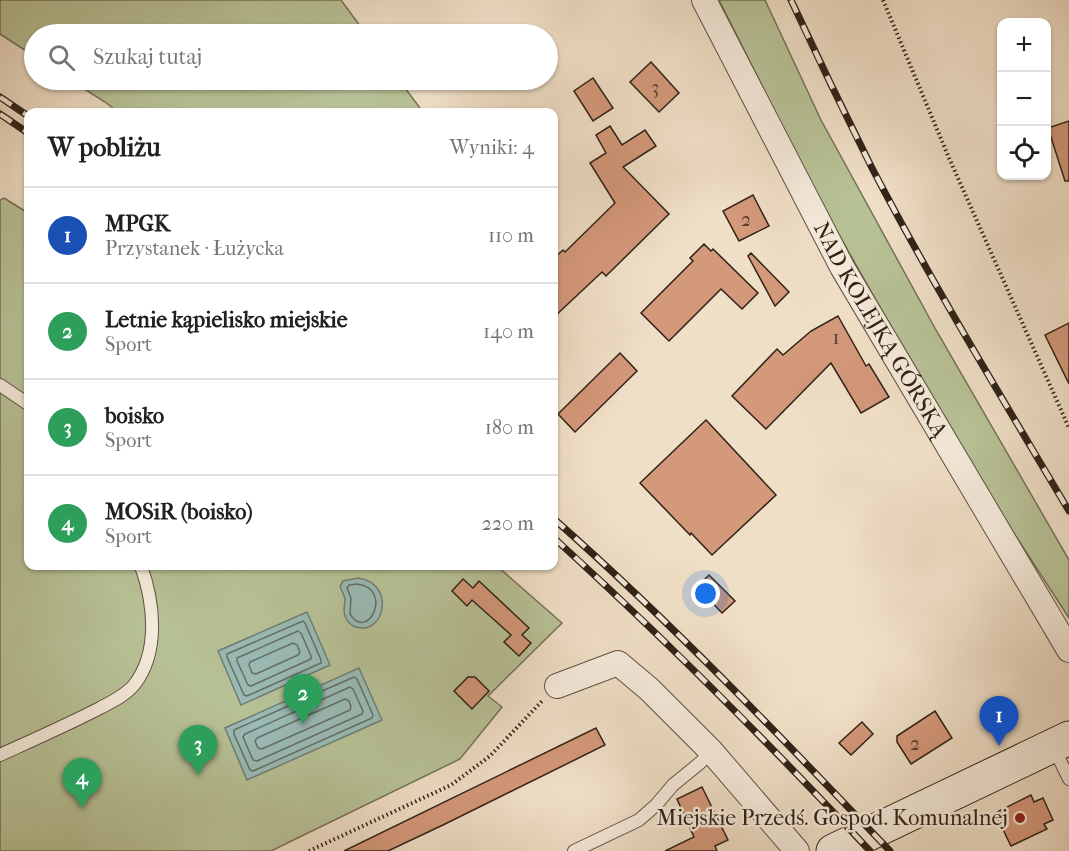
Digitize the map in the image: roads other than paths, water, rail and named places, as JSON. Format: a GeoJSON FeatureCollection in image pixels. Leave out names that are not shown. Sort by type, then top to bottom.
{"type":"FeatureCollection","features":[{"type":"Feature","properties":{"kind":"main road"},"geometry":{"type":"LineString","coordinates":[[833,851],[1061,742]]}},
{"type":"Feature","properties":{"kind":"street","name":"NAD KOLEJKĄ GÓRSKĄ"},"geometry":{"type":"LineString","coordinates":[[704,0],[842,267],[1069,650]]}},
{"type":"Feature","properties":{"kind":"street"},"geometry":{"type":"LineString","coordinates":[[557,686],[618,663],[649,689],[711,751],[797,851]]}},
{"type":"Feature","properties":{"kind":"lane"},"geometry":{"type":"LineString","coordinates":[[0,385],[24,401]]}},
{"type":"Feature","properties":{"kind":"lane"},"geometry":{"type":"LineString","coordinates":[[0,755],[88,714],[114,700],[133,686],[151,647],[151,614],[142,570]]}},
{"type":"Feature","properties":{"kind":"lane"},"geometry":{"type":"LineString","coordinates":[[1061,742],[1069,779]]}},
{"type":"Feature","properties":{"kind":"lane"},"geometry":{"type":"LineString","coordinates":[[574,851],[639,820],[711,751]]}},
{"type":"Feature","properties":{"kind":"water"},"geometry":{"type":"Polygon","coordinates":[[[358,578],[370,582],[378,589],[382,598],[379,617],[374,624],[366,628],[353,626],[344,613],[345,598],[340,586],[343,581],[358,578]]]}},
{"type":"Feature","properties":{"kind":"water"},"geometry":{"type":"Polygon","coordinates":[[[307,612],[330,665],[241,705],[218,651],[307,612]]]}},
{"type":"Feature","properties":{"kind":"water"},"geometry":{"type":"Polygon","coordinates":[[[359,668],[382,720],[247,780],[225,728],[359,668]]]}},
{"type":"Feature","properties":{"kind":"railway"},"geometry":{"type":"LineString","coordinates":[[791,0],[895,212],[1069,511]]}},
{"type":"Feature","properties":{"kind":"railway"},"geometry":{"type":"LineString","coordinates":[[0,97],[24,113]]}},
{"type":"Feature","properties":{"kind":"railway"},"geometry":{"type":"LineString","coordinates":[[0,114],[24,130]]}},
{"type":"Feature","properties":{"kind":"railway"},"geometry":{"type":"LineString","coordinates":[[558,523],[641,599],[767,723],[890,851]]}},
{"type":"Feature","properties":{"kind":"railway"},"geometry":{"type":"LineString","coordinates":[[558,542],[715,691],[870,851]]}},
{"type":"Feature","properties":{"kind":"place","name":"Letnie kąpielisko miejskie"},"geometry":{"type":"Point","coordinates":[303,724]}},
{"type":"Feature","properties":{"kind":"place","name":"MPGK"},"geometry":{"type":"Point","coordinates":[999,746]}},
{"type":"Feature","properties":{"kind":"place","name":"boisko"},"geometry":{"type":"Point","coordinates":[198,775]}},
{"type":"Feature","properties":{"kind":"place","name":"MOSiR (boisko)"},"geometry":{"type":"Point","coordinates":[82,808]}},
{"type":"Feature","properties":{"kind":"place","name":"Miejskie Przedś. Gospod. Komunalnej"},"geometry":{"type":"Point","coordinates":[1020,818]}}]}
